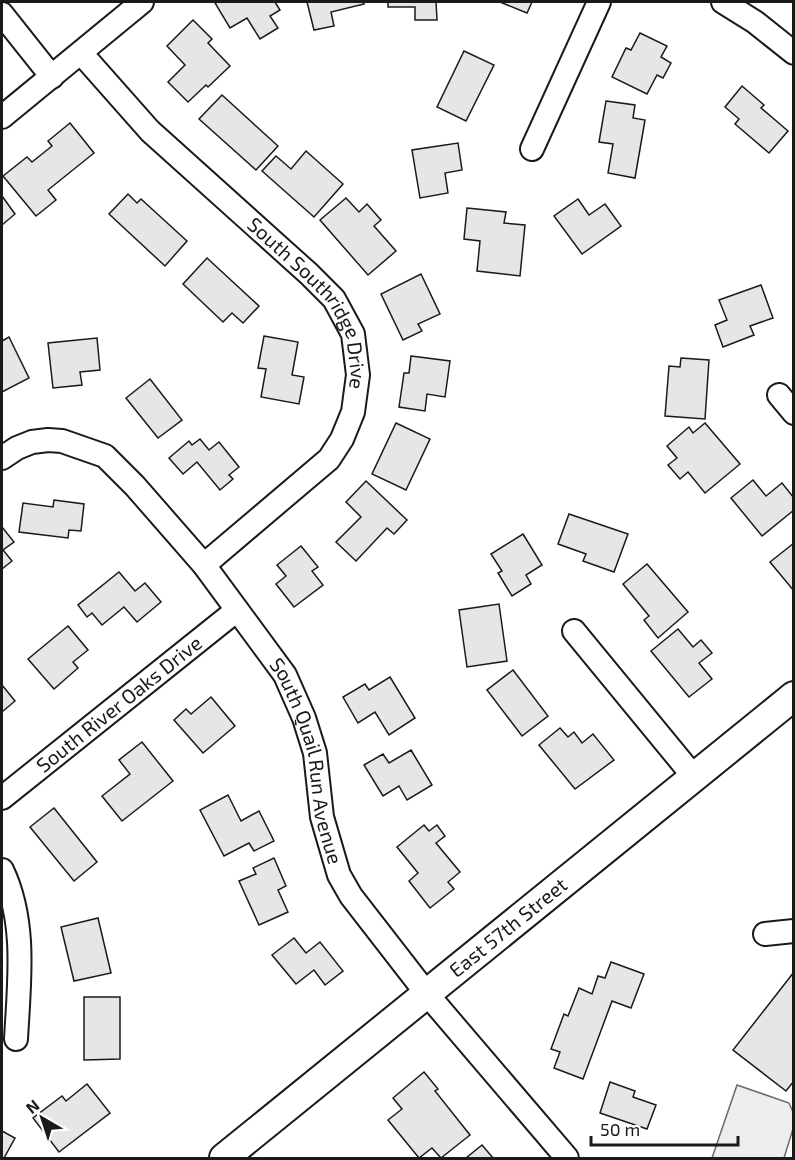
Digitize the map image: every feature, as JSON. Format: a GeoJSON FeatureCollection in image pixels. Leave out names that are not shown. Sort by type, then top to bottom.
{"type":"FeatureCollection","features":[{"type":"Feature","properties":{"kind":"main road","name":"East 57th Street"},"geometry":{"type":"LineString","coordinates":[[224,1158],[794,696]]}},
{"type":"Feature","properties":{"kind":"street"},"geometry":{"type":"LineString","coordinates":[[2,117],[142,2]]}},
{"type":"Feature","properties":{"kind":"street"},"geometry":{"type":"LineString","coordinates":[[532,149],[599,2]]}},
{"type":"Feature","properties":{"kind":"street"},"geometry":{"type":"LineString","coordinates":[[723,2],[755,22],[794,53]]}},
{"type":"Feature","properties":{"kind":"street"},"geometry":{"type":"LineString","coordinates":[[2,14],[52,76]]}},
{"type":"Feature","properties":{"kind":"street","name":"South Southridge Drive"},"geometry":{"type":"LineString","coordinates":[[81,53],[150,131],[334,299],[353,334],[358,375],[353,412],[342,439],[329,459],[204,565]]}},
{"type":"Feature","properties":{"kind":"street"},"geometry":{"type":"LineString","coordinates":[[779,395],[794,413]]}},
{"type":"Feature","properties":{"kind":"street","name":"South Quail Run Avenue"},"geometry":{"type":"LineString","coordinates":[[2,458],[32,442],[48,440],[62,441],[105,456],[135,486],[204,565],[285,675],[304,718],[315,753],[322,817],[339,875],[351,896],[427,994],[567,1158]]}},
{"type":"Feature","properties":{"kind":"street","name":"South River Oaks Drive"},"geometry":{"type":"LineString","coordinates":[[2,798],[237,610]]}},
{"type":"Feature","properties":{"kind":"street"},"geometry":{"type":"LineString","coordinates":[[574,631],[694,777]]}},
{"type":"Feature","properties":{"kind":"street"},"geometry":{"type":"LineString","coordinates":[[2,870],[13,898],[17,919],[19,977],[16,1039]]}},
{"type":"Feature","properties":{"kind":"street"},"geometry":{"type":"LineString","coordinates":[[765,934],[794,932]]}},
{"type":"Feature","properties":{"kind":"shaded area"},"geometry":{"type":"Polygon","coordinates":[[[737,1085],[789,1103],[793,1112],[793,1129],[784,1158],[712,1158],[737,1085]]]}},
{"type":"Feature","properties":{"kind":"building"},"geometry":{"type":"Polygon","coordinates":[[[275,2],[280,10],[270,16],[278,28],[260,39],[247,18],[230,28],[215,3],[275,2]]]}},
{"type":"Feature","properties":{"kind":"building"},"geometry":{"type":"Polygon","coordinates":[[[307,2],[363,2],[364,4],[331,12],[334,26],[314,30],[307,2]]]}},
{"type":"Feature","properties":{"kind":"building"},"geometry":{"type":"Polygon","coordinates":[[[388,2],[436,2],[437,20],[415,20],[415,7],[388,7],[388,2]]]}},
{"type":"Feature","properties":{"kind":"building"},"geometry":{"type":"Polygon","coordinates":[[[500,2],[532,2],[527,13],[500,2]]]}},
{"type":"Feature","properties":{"kind":"building"},"geometry":{"type":"Polygon","coordinates":[[[193,20],[212,39],[208,43],[230,66],[188,102],[168,82],[185,65],[167,46],[193,20]]]}},
{"type":"Feature","properties":{"kind":"building"},"geometry":{"type":"Polygon","coordinates":[[[640,33],[667,46],[661,57],[671,63],[663,78],[657,75],[647,94],[612,77],[626,48],[631,50],[640,33]]]}},
{"type":"Feature","properties":{"kind":"building"},"geometry":{"type":"Polygon","coordinates":[[[464,51],[494,65],[466,121],[437,107],[464,51]]]}},
{"type":"Feature","properties":{"kind":"building"},"geometry":{"type":"Polygon","coordinates":[[[742,86],[764,105],[761,108],[788,131],[769,153],[735,124],[739,119],[725,107],[742,86]]]}},
{"type":"Feature","properties":{"kind":"building"},"geometry":{"type":"Polygon","coordinates":[[[222,95],[278,146],[256,170],[199,119],[222,95]]]}},
{"type":"Feature","properties":{"kind":"building"},"geometry":{"type":"Polygon","coordinates":[[[606,101],[635,105],[633,118],[645,120],[635,178],[608,173],[613,144],[599,142],[606,101]]]}},
{"type":"Feature","properties":{"kind":"building"},"geometry":{"type":"Polygon","coordinates":[[[70,123],[94,153],[48,190],[56,200],[36,216],[3,176],[27,157],[32,162],[52,146],[48,141],[70,123]]]}},
{"type":"Feature","properties":{"kind":"building"},"geometry":{"type":"Polygon","coordinates":[[[458,143],[462,170],[445,173],[448,193],[420,198],[412,150],[458,143]]]}},
{"type":"Feature","properties":{"kind":"building"},"geometry":{"type":"Polygon","coordinates":[[[306,151],[343,184],[314,217],[262,171],[276,156],[291,169],[306,151]]]}},
{"type":"Feature","properties":{"kind":"building"},"geometry":{"type":"Polygon","coordinates":[[[128,194],[137,203],[141,199],[187,241],[165,266],[109,214],[128,194]]]}},
{"type":"Feature","properties":{"kind":"building"},"geometry":{"type":"Polygon","coordinates":[[[2,196],[15,214],[2,225],[2,196]]]}},
{"type":"Feature","properties":{"kind":"building"},"geometry":{"type":"Polygon","coordinates":[[[346,198],[359,212],[367,204],[381,220],[374,226],[396,251],[368,275],[320,220],[346,198]]]}},
{"type":"Feature","properties":{"kind":"building"},"geometry":{"type":"Polygon","coordinates":[[[578,199],[589,215],[605,204],[621,226],[582,254],[554,216],[578,199]]]}},
{"type":"Feature","properties":{"kind":"building"},"geometry":{"type":"Polygon","coordinates":[[[467,208],[506,212],[504,223],[525,225],[520,276],[477,271],[480,241],[464,239],[467,208]]]}},
{"type":"Feature","properties":{"kind":"building"},"geometry":{"type":"Polygon","coordinates":[[[207,258],[259,306],[243,323],[232,313],[223,322],[183,284],[207,258]]]}},
{"type":"Feature","properties":{"kind":"building"},"geometry":{"type":"Polygon","coordinates":[[[421,274],[440,314],[418,324],[422,331],[403,340],[381,294],[421,274]]]}},
{"type":"Feature","properties":{"kind":"building"},"geometry":{"type":"Polygon","coordinates":[[[761,285],[773,318],[750,326],[754,335],[723,347],[715,325],[727,320],[719,300],[761,285]]]}},
{"type":"Feature","properties":{"kind":"building"},"geometry":{"type":"Polygon","coordinates":[[[264,336],[298,342],[292,375],[304,377],[299,404],[261,397],[266,369],[258,368],[264,336]]]}},
{"type":"Feature","properties":{"kind":"building"},"geometry":{"type":"Polygon","coordinates":[[[9,337],[29,378],[2,392],[2,341],[9,337]]]}},
{"type":"Feature","properties":{"kind":"building"},"geometry":{"type":"Polygon","coordinates":[[[97,338],[100,370],[80,372],[82,385],[53,388],[48,343],[97,338]]]}},
{"type":"Feature","properties":{"kind":"building"},"geometry":{"type":"Polygon","coordinates":[[[411,356],[450,361],[445,397],[427,394],[425,411],[399,407],[404,373],[409,373],[411,356]]]}},
{"type":"Feature","properties":{"kind":"building"},"geometry":{"type":"Polygon","coordinates":[[[681,358],[709,360],[705,419],[665,416],[669,366],[680,367],[681,358]]]}},
{"type":"Feature","properties":{"kind":"building"},"geometry":{"type":"Polygon","coordinates":[[[150,379],[182,420],[158,438],[126,398],[150,379]]]}},
{"type":"Feature","properties":{"kind":"building"},"geometry":{"type":"Polygon","coordinates":[[[396,423],[430,439],[406,490],[372,474],[396,423]]]}},
{"type":"Feature","properties":{"kind":"building"},"geometry":{"type":"Polygon","coordinates":[[[705,423],[740,464],[705,493],[688,472],[680,479],[668,465],[677,458],[667,446],[689,427],[693,433],[705,423]]]}},
{"type":"Feature","properties":{"kind":"building"},"geometry":{"type":"Polygon","coordinates":[[[200,439],[209,450],[219,442],[239,467],[229,475],[233,479],[220,490],[197,462],[183,474],[169,458],[189,441],[192,445],[200,439]]]}},
{"type":"Feature","properties":{"kind":"building"},"geometry":{"type":"Polygon","coordinates":[[[753,480],[766,496],[782,483],[794,498],[794,510],[762,536],[731,498],[753,480]]]}},
{"type":"Feature","properties":{"kind":"building"},"geometry":{"type":"Polygon","coordinates":[[[366,481],[407,520],[394,534],[387,528],[356,561],[336,542],[361,517],[346,502],[366,481]]]}},
{"type":"Feature","properties":{"kind":"building"},"geometry":{"type":"Polygon","coordinates":[[[54,500],[84,504],[81,531],[69,530],[68,538],[19,532],[23,503],[53,507],[54,500]]]}},
{"type":"Feature","properties":{"kind":"building"},"geometry":{"type":"Polygon","coordinates":[[[569,514],[628,534],[614,572],[583,561],[586,554],[558,544],[569,514]]]}},
{"type":"Feature","properties":{"kind":"building"},"geometry":{"type":"Polygon","coordinates":[[[2,527],[14,542],[3,550],[12,561],[2,569],[2,527]]]}},
{"type":"Feature","properties":{"kind":"building"},"geometry":{"type":"Polygon","coordinates":[[[523,534],[542,565],[526,575],[531,584],[512,596],[498,573],[502,571],[491,554],[523,534]]]}},
{"type":"Feature","properties":{"kind":"building"},"geometry":{"type":"Polygon","coordinates":[[[794,543],[794,591],[770,562],[794,543]]]}},
{"type":"Feature","properties":{"kind":"building"},"geometry":{"type":"Polygon","coordinates":[[[301,546],[318,567],[312,571],[323,585],[294,607],[276,584],[286,576],[277,565],[301,546]]]}},
{"type":"Feature","properties":{"kind":"building"},"geometry":{"type":"Polygon","coordinates":[[[647,564],[688,612],[658,638],[644,620],[649,616],[623,584],[647,564]]]}},
{"type":"Feature","properties":{"kind":"building"},"geometry":{"type":"Polygon","coordinates":[[[119,572],[135,591],[145,583],[161,602],[137,622],[124,607],[102,625],[92,613],[87,617],[78,605],[119,572]]]}},
{"type":"Feature","properties":{"kind":"building"},"geometry":{"type":"Polygon","coordinates":[[[499,604],[507,661],[467,667],[459,610],[499,604]]]}},
{"type":"Feature","properties":{"kind":"building"},"geometry":{"type":"Polygon","coordinates":[[[68,626],[88,650],[73,662],[78,668],[54,689],[28,659],[68,626]]]}},
{"type":"Feature","properties":{"kind":"building"},"geometry":{"type":"Polygon","coordinates":[[[678,629],[693,647],[701,640],[712,653],[699,663],[712,679],[689,697],[651,651],[678,629]]]}},
{"type":"Feature","properties":{"kind":"building"},"geometry":{"type":"Polygon","coordinates":[[[513,670],[548,716],[522,736],[487,690],[513,670]]]}},
{"type":"Feature","properties":{"kind":"building"},"geometry":{"type":"Polygon","coordinates":[[[390,677],[415,718],[389,735],[375,712],[358,723],[343,697],[365,684],[369,690],[390,677]]]}},
{"type":"Feature","properties":{"kind":"building"},"geometry":{"type":"Polygon","coordinates":[[[2,685],[15,701],[2,712],[2,685]]]}},
{"type":"Feature","properties":{"kind":"building"},"geometry":{"type":"Polygon","coordinates":[[[211,697],[235,726],[203,753],[174,720],[186,709],[191,714],[211,697]]]}},
{"type":"Feature","properties":{"kind":"building"},"geometry":{"type":"Polygon","coordinates":[[[560,728],[568,737],[574,732],[582,743],[593,734],[614,760],[575,789],[539,745],[560,728]]]}},
{"type":"Feature","properties":{"kind":"building"},"geometry":{"type":"Polygon","coordinates":[[[142,742],[173,781],[122,821],[102,796],[130,774],[119,760],[142,742]]]}},
{"type":"Feature","properties":{"kind":"building"},"geometry":{"type":"Polygon","coordinates":[[[411,750],[432,785],[407,800],[399,786],[383,796],[364,765],[383,754],[389,763],[411,750]]]}},
{"type":"Feature","properties":{"kind":"building"},"geometry":{"type":"Polygon","coordinates":[[[228,795],[241,821],[259,811],[274,841],[254,851],[249,843],[224,856],[200,810],[228,795]]]}},
{"type":"Feature","properties":{"kind":"building"},"geometry":{"type":"Polygon","coordinates":[[[54,808],[97,862],[74,881],[30,827],[54,808]]]}},
{"type":"Feature","properties":{"kind":"building"},"geometry":{"type":"Polygon","coordinates":[[[424,825],[429,831],[437,825],[445,836],[436,843],[460,872],[448,882],[454,889],[430,908],[409,881],[418,873],[397,847],[424,825]]]}},
{"type":"Feature","properties":{"kind":"building"},"geometry":{"type":"Polygon","coordinates":[[[274,858],[286,886],[278,890],[288,912],[259,925],[239,881],[256,874],[253,868],[274,858]]]}},
{"type":"Feature","properties":{"kind":"building"},"geometry":{"type":"Polygon","coordinates":[[[98,918],[111,973],[74,981],[61,927],[98,918]]]}},
{"type":"Feature","properties":{"kind":"building"},"geometry":{"type":"Polygon","coordinates":[[[294,938],[306,953],[320,942],[343,971],[325,985],[314,970],[296,984],[272,955],[294,938]]]}},
{"type":"Feature","properties":{"kind":"building"},"geometry":{"type":"Polygon","coordinates":[[[611,962],[644,974],[631,1008],[612,1001],[583,1079],[554,1068],[560,1052],[551,1049],[564,1014],[568,1016],[579,988],[592,994],[598,976],[605,978],[611,962]]]}},
{"type":"Feature","properties":{"kind":"building"},"geometry":{"type":"Polygon","coordinates":[[[794,972],[794,1081],[786,1091],[733,1050],[794,972]]]}},
{"type":"Feature","properties":{"kind":"building"},"geometry":{"type":"Polygon","coordinates":[[[84,997],[120,997],[120,1059],[84,1060],[84,997]]]}},
{"type":"Feature","properties":{"kind":"building"},"geometry":{"type":"Polygon","coordinates":[[[424,1072],[438,1089],[435,1091],[470,1135],[441,1158],[432,1148],[419,1158],[388,1120],[402,1109],[393,1098],[424,1072]]]}},
{"type":"Feature","properties":{"kind":"building"},"geometry":{"type":"Polygon","coordinates":[[[610,1082],[635,1091],[633,1097],[656,1105],[647,1129],[600,1113],[610,1082]]]}},
{"type":"Feature","properties":{"kind":"building"},"geometry":{"type":"Polygon","coordinates":[[[87,1084],[110,1113],[59,1152],[33,1118],[62,1096],[66,1101],[87,1084]]]}},
{"type":"Feature","properties":{"kind":"building"},"geometry":{"type":"Polygon","coordinates":[[[2,1131],[15,1138],[4,1158],[2,1158],[2,1131]]]}},
{"type":"Feature","properties":{"kind":"building"},"geometry":{"type":"Polygon","coordinates":[[[482,1145],[493,1158],[466,1158],[482,1145]]]}}]}
